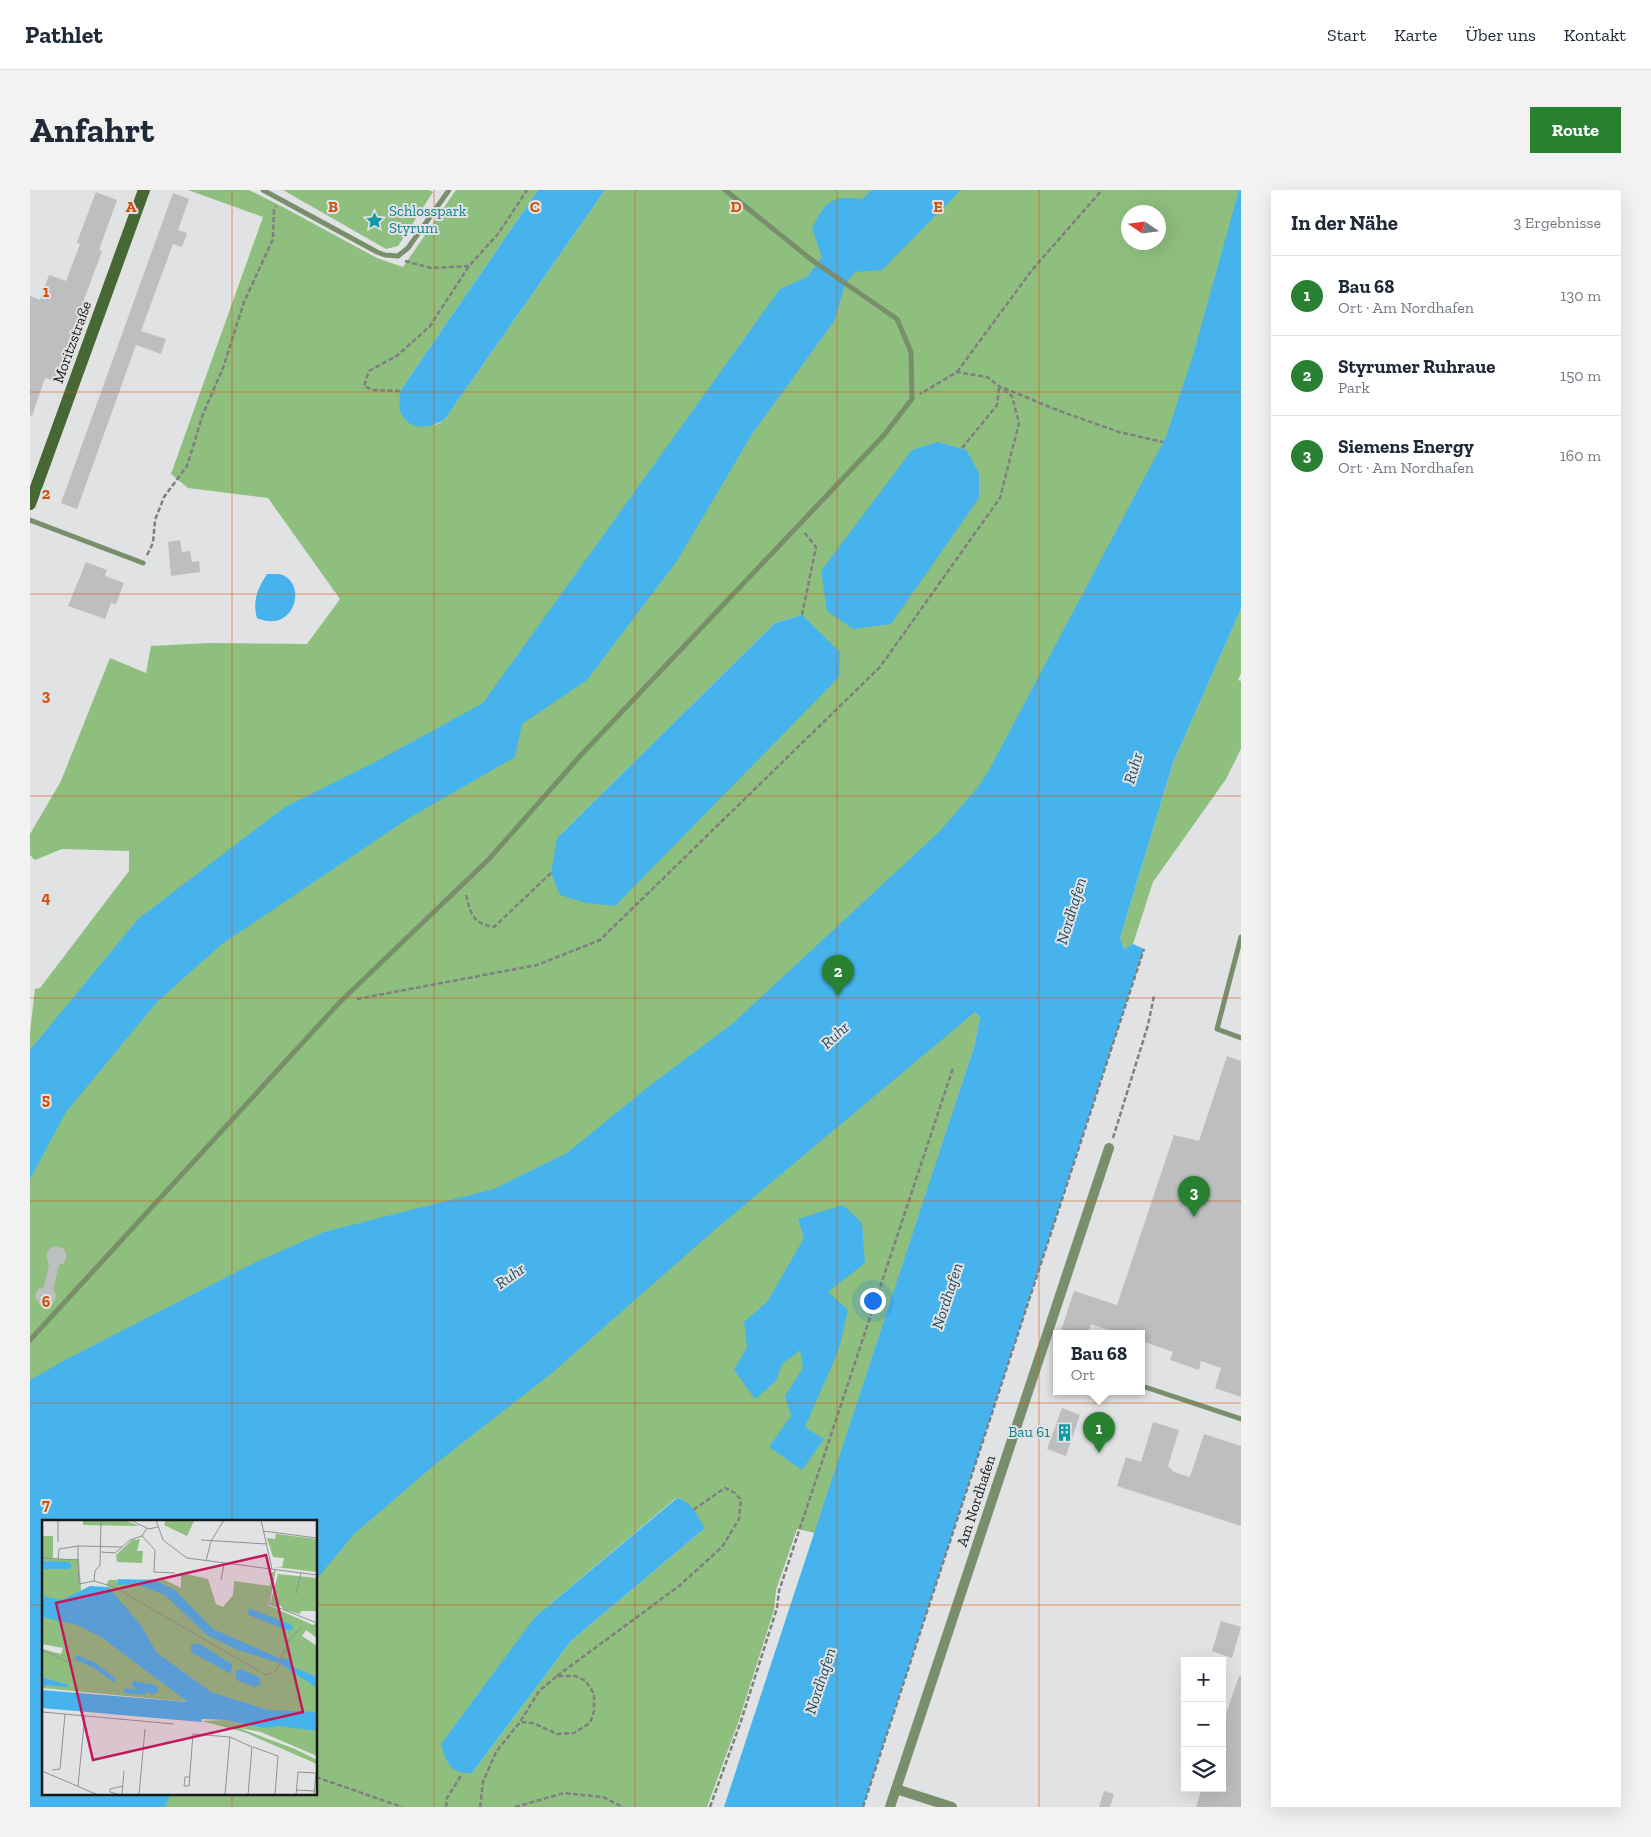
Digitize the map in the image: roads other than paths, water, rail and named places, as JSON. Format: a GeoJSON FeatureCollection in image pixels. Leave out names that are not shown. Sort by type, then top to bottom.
{"type":"FeatureCollection","features":[{"type":"Feature","properties":{"kind":"main road","name":"Moritzstraße"},"geometry":{"type":"LineString","coordinates":[[30,504],[144,190]]}},
{"type":"Feature","properties":{"kind":"street","name":"Am Nordhafen"},"geometry":{"type":"LineString","coordinates":[[890,1807],[1109,1148]]}},
{"type":"Feature","properties":{"kind":"street"},"geometry":{"type":"LineString","coordinates":[[896,1789],[952,1807]]}},
{"type":"Feature","properties":{"kind":"lane"},"geometry":{"type":"LineString","coordinates":[[262,190],[377,252],[398,256],[408,248],[449,190]]}},
{"type":"Feature","properties":{"kind":"lane"},"geometry":{"type":"LineString","coordinates":[[30,1340],[340,1002],[489,859],[581,755],[884,435],[912,399],[911,352],[897,319],[814,261],[725,190]]}},
{"type":"Feature","properties":{"kind":"lane"},"geometry":{"type":"LineString","coordinates":[[30,520],[143,563]]}},
{"type":"Feature","properties":{"kind":"lane"},"geometry":{"type":"LineString","coordinates":[[1241,937],[1217,1029],[1241,1038]]}},
{"type":"Feature","properties":{"kind":"lane"},"geometry":{"type":"LineString","coordinates":[[1145,1387],[1241,1419]]}},
{"type":"Feature","properties":{"kind":"water"},"geometry":{"type":"Polygon","coordinates":[[[538,190],[605,190],[445,419],[434,425],[422,427],[411,424],[401,413],[400,391],[538,190]]]}},
{"type":"Feature","properties":{"kind":"water"},"geometry":{"type":"Polygon","coordinates":[[[872,190],[961,190],[882,270],[855,272],[845,284],[835,320],[752,434],[677,561],[587,680],[522,724],[515,757],[409,818],[222,944],[157,1002],[66,1112],[30,1179],[30,1050],[138,919],[285,807],[379,760],[483,703],[780,289],[807,277],[822,257],[812,228],[821,212],[836,199],[862,199],[872,190]]]}},
{"type":"Feature","properties":{"kind":"water"},"geometry":{"type":"Polygon","coordinates":[[[1239,190],[1241,190],[1241,609],[1173,763],[1120,938],[1124,949],[1133,944],[1144,949],[863,1807],[724,1807],[974,1047],[980,1017],[975,1012],[711,1233],[552,1373],[438,1462],[354,1534],[318,1578],[318,1520],[42,1520],[42,1794],[171,1794],[165,1807],[30,1807],[30,1380],[65,1360],[254,1263],[324,1232],[494,1189],[567,1153],[648,1087],[732,1024],[941,830],[978,787],[989,770],[1166,437],[1193,355],[1239,190]]]}},
{"type":"Feature","properties":{"kind":"water"},"geometry":{"type":"Polygon","coordinates":[[[937,442],[966,450],[979,473],[979,498],[891,624],[853,629],[827,611],[821,571],[912,450],[937,442]]]}},
{"type":"Feature","properties":{"kind":"water"},"geometry":{"type":"Polygon","coordinates":[[[267,574],[279,574],[288,579],[294,586],[294,605],[289,613],[281,619],[270,621],[257,618],[256,600],[259,589],[267,574]]]}},
{"type":"Feature","properties":{"kind":"water"},"geometry":{"type":"Polygon","coordinates":[[[802,615],[840,652],[839,677],[615,906],[586,903],[560,895],[551,873],[557,838],[775,623],[802,615]]]}},
{"type":"Feature","properties":{"kind":"water"},"geometry":{"type":"Polygon","coordinates":[[[843,1205],[862,1223],[865,1263],[828,1292],[848,1310],[839,1349],[805,1427],[824,1439],[802,1470],[769,1447],[791,1416],[785,1396],[803,1368],[800,1350],[782,1364],[776,1381],[755,1399],[734,1370],[747,1347],[744,1322],[767,1302],[804,1238],[798,1219],[843,1205]]]}},
{"type":"Feature","properties":{"kind":"water"},"geometry":{"type":"Polygon","coordinates":[[[677,1498],[690,1505],[705,1528],[571,1641],[472,1773],[465,1773],[450,1766],[441,1744],[535,1617],[677,1498]]]}},
{"type":"Feature","properties":{"kind":"place","name":"Schlosspark Styrum"},"geometry":{"type":"Point","coordinates":[375,220]}},
{"type":"Feature","properties":{"kind":"place","name":"Styrumer Ruhraue"},"geometry":{"type":"Point","coordinates":[838,996]}},
{"type":"Feature","properties":{"kind":"place","name":"Siemens Energy"},"geometry":{"type":"Point","coordinates":[1194,1217]}},
{"type":"Feature","properties":{"kind":"place","name":"Bau 61"},"geometry":{"type":"Point","coordinates":[1064,1432]}},
{"type":"Feature","properties":{"kind":"place","name":"Bau 68"},"geometry":{"type":"Point","coordinates":[1099,1453]}},
{"type":"Feature","properties":{"kind":"water label","name":"Ruhr"},"geometry":{"type":"Point","coordinates":[1133,768]}},
{"type":"Feature","properties":{"kind":"water label","name":"Nordhafen"},"geometry":{"type":"Point","coordinates":[1071,911]}},
{"type":"Feature","properties":{"kind":"water label","name":"Ruhr"},"geometry":{"type":"Point","coordinates":[835,1035]}},
{"type":"Feature","properties":{"kind":"water label","name":"Ruhr"},"geometry":{"type":"Point","coordinates":[510,1276]}},
{"type":"Feature","properties":{"kind":"water label","name":"Nordhafen"},"geometry":{"type":"Point","coordinates":[947,1296]}},
{"type":"Feature","properties":{"kind":"water label","name":"Nordhafen"},"geometry":{"type":"Point","coordinates":[820,1681]}}]}
